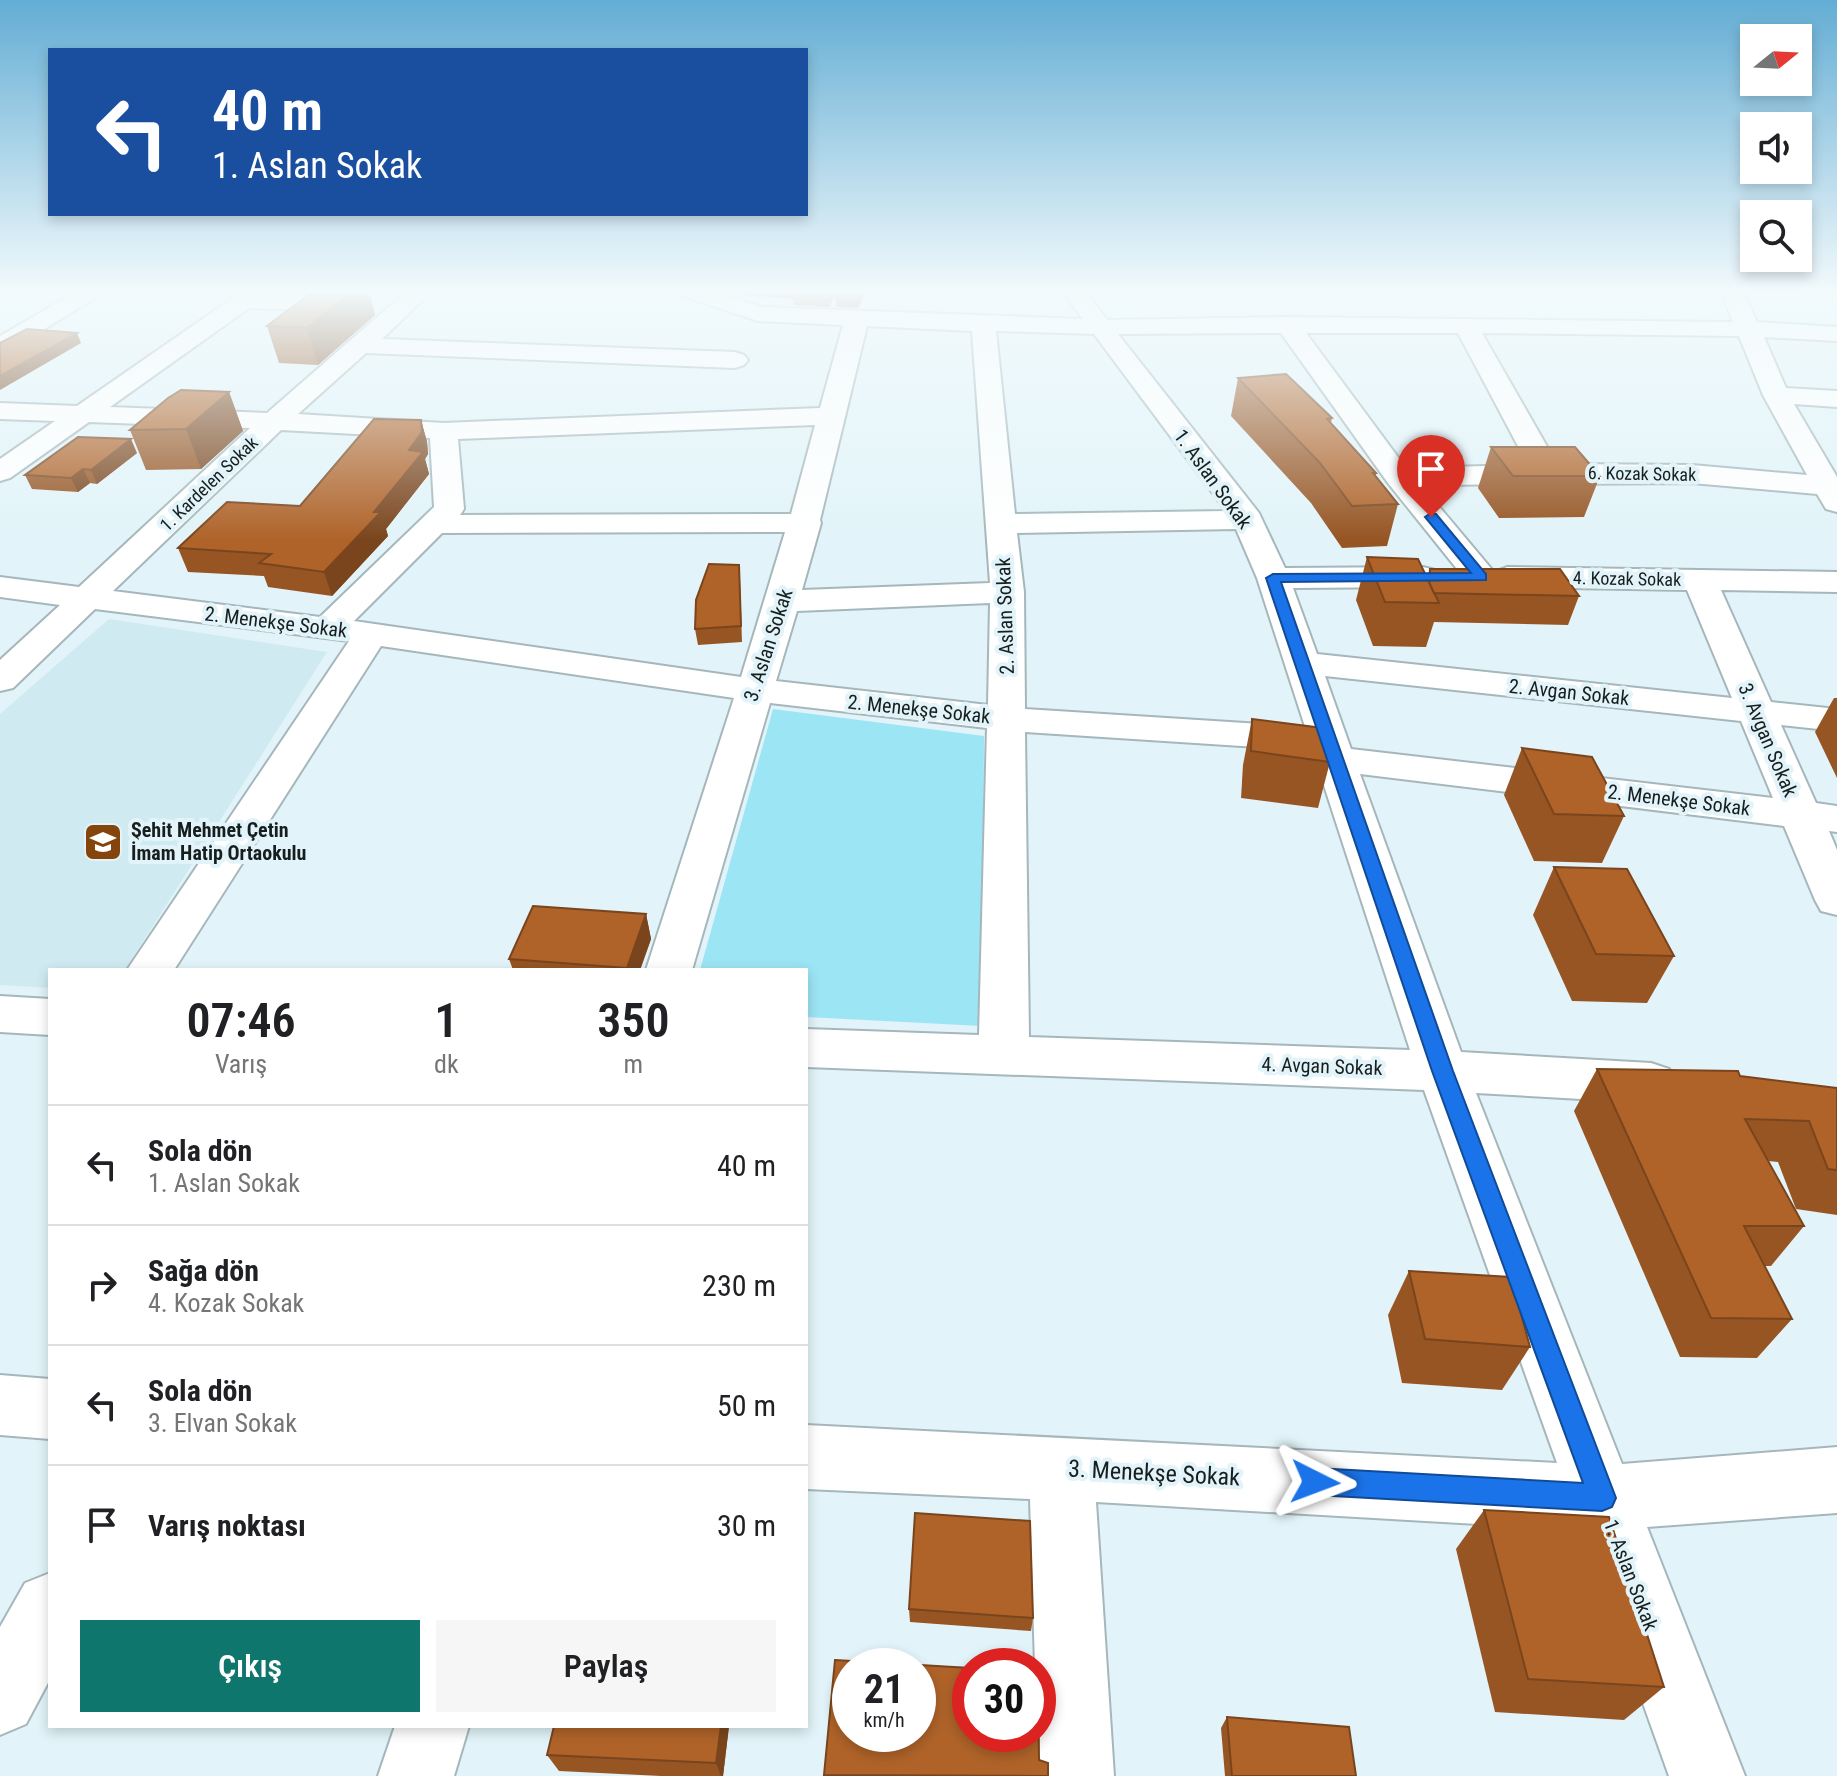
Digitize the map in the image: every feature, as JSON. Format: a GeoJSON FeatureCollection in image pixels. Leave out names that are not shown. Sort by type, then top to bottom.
{"type":"FeatureCollection","features":[{"type":"Feature","properties":{"kind":"street"},"geometry":{"type":"LineString","coordinates":[[0,472],[140,374]]}},
{"type":"Feature","properties":{"kind":"street","name":"1. Kardelen Sokak"},"geometry":{"type":"LineString","coordinates":[[0,680],[327,374]]}},
{"type":"Feature","properties":{"kind":"street"},"geometry":{"type":"LineString","coordinates":[[705,421],[728,374]]}},
{"type":"Feature","properties":{"kind":"street","name":"3. Aslan Sokak"},"geometry":{"type":"LineString","coordinates":[[670,968],[783,601],[806,523],[829,416],[845,374]]}},
{"type":"Feature","properties":{"kind":"street","name":"2. Aslan Sokak"},"geometry":{"type":"LineString","coordinates":[[987,374],[1007,592],[1004,1054]]}},
{"type":"Feature","properties":{"kind":"street","name":"1. Aslan Sokak"},"geometry":{"type":"LineString","coordinates":[[1135,374],[1248,520],[1273,578],[1442,1071],[1707,1776]]}},
{"type":"Feature","properties":{"kind":"street"},"geometry":{"type":"LineString","coordinates":[[1323,374],[1398,477],[1481,577]]}},
{"type":"Feature","properties":{"kind":"street"},"geometry":{"type":"LineString","coordinates":[[1492,374],[1547,473]]}},
{"type":"Feature","properties":{"kind":"street"},"geometry":{"type":"LineString","coordinates":[[1767,374],[1834,492]]}},
{"type":"Feature","properties":{"kind":"street"},"geometry":{"type":"LineString","coordinates":[[1776,395],[1837,399]]}},
{"type":"Feature","properties":{"kind":"street"},"geometry":{"type":"LineString","coordinates":[[0,411],[443,431],[829,416]]}},
{"type":"Feature","properties":{"kind":"street"},"geometry":{"type":"LineString","coordinates":[[328,628],[449,509],[443,431]]}},
{"type":"Feature","properties":{"kind":"street","name":"6. Kozak Sokak"},"geometry":{"type":"LineString","coordinates":[[1398,477],[1547,473],[1692,474],[1834,492]]}},
{"type":"Feature","properties":{"kind":"street"},"geometry":{"type":"LineString","coordinates":[[1001,524],[1248,520]]}},
{"type":"Feature","properties":{"kind":"street"},"geometry":{"type":"LineString","coordinates":[[434,524],[806,523]]}},
{"type":"Feature","properties":{"kind":"street","name":"4. Kozak Sokak"},"geometry":{"type":"LineString","coordinates":[[1273,578],[1481,577],[1837,582]]}},
{"type":"Feature","properties":{"kind":"street","name":"3. Avgan Sokak"},"geometry":{"type":"LineString","coordinates":[[1700,580],[1756,712],[1819,817],[1837,900]]}},
{"type":"Feature","properties":{"kind":"street","name":"2. Menekşe Sokak"},"geometry":{"type":"LineString","coordinates":[[0,587],[328,628],[754,690],[1007,719],[1261,736],[1333,759],[1819,817]]}},
{"type":"Feature","properties":{"kind":"street"},"geometry":{"type":"LineString","coordinates":[[783,601],[1007,592]]}},
{"type":"Feature","properties":{"kind":"street"},"geometry":{"type":"LineString","coordinates":[[151,968],[371,634]]}},
{"type":"Feature","properties":{"kind":"street","name":"2. Avgan Sokak"},"geometry":{"type":"LineString","coordinates":[[1301,663],[1837,720]]}},
{"type":"Feature","properties":{"kind":"street"},"geometry":{"type":"LineString","coordinates":[[0,1014],[48,1017]]}},
{"type":"Feature","properties":{"kind":"street","name":"4. Avgan Sokak"},"geometry":{"type":"LineString","coordinates":[[808,1048],[1442,1071],[1691,1086]]}},
{"type":"Feature","properties":{"kind":"street"},"geometry":{"type":"LineString","coordinates":[[0,1405],[48,1409]]}},
{"type":"Feature","properties":{"kind":"street","name":"3. Menekşe Sokak"},"geometry":{"type":"LineString","coordinates":[[808,1457],[1602,1498],[1837,1480]]}},
{"type":"Feature","properties":{"kind":"street"},"geometry":{"type":"LineString","coordinates":[[1061,1468],[1076,1776]]}},
{"type":"Feature","properties":{"kind":"street"},"geometry":{"type":"LineString","coordinates":[[0,1698],[48,1612]]}},
{"type":"Feature","properties":{"kind":"street"},"geometry":{"type":"LineString","coordinates":[[416,1776],[431,1728]]}},
{"type":"Feature","properties":{"kind":"shaded area","name":"Şehit Mehmet Çetin İmam Hatip Ortaokulu"},"geometry":{"type":"Polygon","coordinates":[[[109,619],[327,652],[126,968],[48,968],[48,988],[0,985],[0,714],[109,619]]]}},
{"type":"Feature","properties":{"kind":"shaded area"},"geometry":{"type":"Polygon","coordinates":[[[773,709],[984,736],[982,1026],[808,1017],[808,968],[701,968],[773,709]]]}},
{"type":"Feature","properties":{"kind":"building"},"geometry":{"type":"Polygon","coordinates":[[[1286,374],[1332,418],[1327,419],[1376,473],[1373,473],[1398,504],[1352,506],[1320,463],[1238,378],[1286,374]]]}},
{"type":"Feature","properties":{"kind":"building"},"geometry":{"type":"Polygon","coordinates":[[[181,390],[229,392],[186,429],[130,430],[168,398],[181,390]]]}},
{"type":"Feature","properties":{"kind":"building"},"geometry":{"type":"Polygon","coordinates":[[[374,419],[421,420],[422,432],[409,450],[423,452],[374,512],[381,512],[324,572],[259,563],[271,554],[178,548],[227,502],[300,506],[374,419]]]}},
{"type":"Feature","properties":{"kind":"building"},"geometry":{"type":"Polygon","coordinates":[[[78,437],[131,439],[91,470],[83,469],[71,478],[25,475],[78,437]]]}},
{"type":"Feature","properties":{"kind":"building"},"geometry":{"type":"Polygon","coordinates":[[[1491,447],[1575,447],[1600,476],[1513,476],[1491,447]]]}},
{"type":"Feature","properties":{"kind":"building"},"geometry":{"type":"Polygon","coordinates":[[[1367,557],[1418,559],[1439,603],[1385,602],[1367,557]]]}},
{"type":"Feature","properties":{"kind":"building"},"geometry":{"type":"Polygon","coordinates":[[[709,564],[739,565],[741,626],[695,629],[696,600],[709,564]]]}},
{"type":"Feature","properties":{"kind":"building"},"geometry":{"type":"Polygon","coordinates":[[[1430,569],[1560,569],[1579,596],[1434,593],[1429,582],[1430,569]]]}},
{"type":"Feature","properties":{"kind":"building"},"geometry":{"type":"Polygon","coordinates":[[[1252,719],[1330,729],[1330,762],[1251,751],[1252,719]]]}},
{"type":"Feature","properties":{"kind":"building"},"geometry":{"type":"Polygon","coordinates":[[[1522,748],[1592,757],[1624,816],[1554,814],[1522,748]]]}},
{"type":"Feature","properties":{"kind":"building"},"geometry":{"type":"Polygon","coordinates":[[[1554,867],[1627,869],[1674,956],[1596,954],[1554,867]]]}},
{"type":"Feature","properties":{"kind":"building"},"geometry":{"type":"Polygon","coordinates":[[[533,906],[646,914],[627,968],[509,959],[533,906]]]}},
{"type":"Feature","properties":{"kind":"building"},"geometry":{"type":"Polygon","coordinates":[[[1597,1069],[1738,1071],[1740,1076],[1837,1088],[1837,1170],[1828,1169],[1809,1121],[1745,1119],[1804,1226],[1744,1226],[1792,1319],[1711,1318],[1597,1069]]]}},
{"type":"Feature","properties":{"kind":"building"},"geometry":{"type":"Polygon","coordinates":[[[1409,1271],[1511,1277],[1530,1347],[1425,1339],[1409,1271]]]}},
{"type":"Feature","properties":{"kind":"building"},"geometry":{"type":"Polygon","coordinates":[[[1484,1510],[1609,1517],[1664,1687],[1528,1679],[1484,1510]]]}},
{"type":"Feature","properties":{"kind":"building"},"geometry":{"type":"Polygon","coordinates":[[[915,1513],[1030,1521],[1033,1618],[909,1609],[915,1513]]]}},
{"type":"Feature","properties":{"kind":"building"},"geometry":{"type":"Polygon","coordinates":[[[936,1666],[952,1667],[952,1752],[1039,1752],[1039,1760],[1048,1763],[1048,1776],[824,1775],[832,1691],[832,1752],[936,1752],[936,1666]]]}},
{"type":"Feature","properties":{"kind":"building"},"geometry":{"type":"Polygon","coordinates":[[[1227,1717],[1349,1727],[1356,1776],[1232,1776],[1227,1717]]]}},
{"type":"Feature","properties":{"kind":"building"},"geometry":{"type":"Polygon","coordinates":[[[554,1728],[721,1728],[716,1763],[547,1755],[554,1728]]]}},
{"type":"Feature","properties":{"kind":"place","name":"Şehit Mehmet Çetin İmam Hatip Ortaokulu"},"geometry":{"type":"Point","coordinates":[103,842]}},
{"type":"Feature","properties":{"kind":"route"},"geometry":{"type":"LineString","coordinates":[[1315,1482],[1602,1498],[1442,1071],[1273,578],[1481,577],[1431,517]]}}]}
